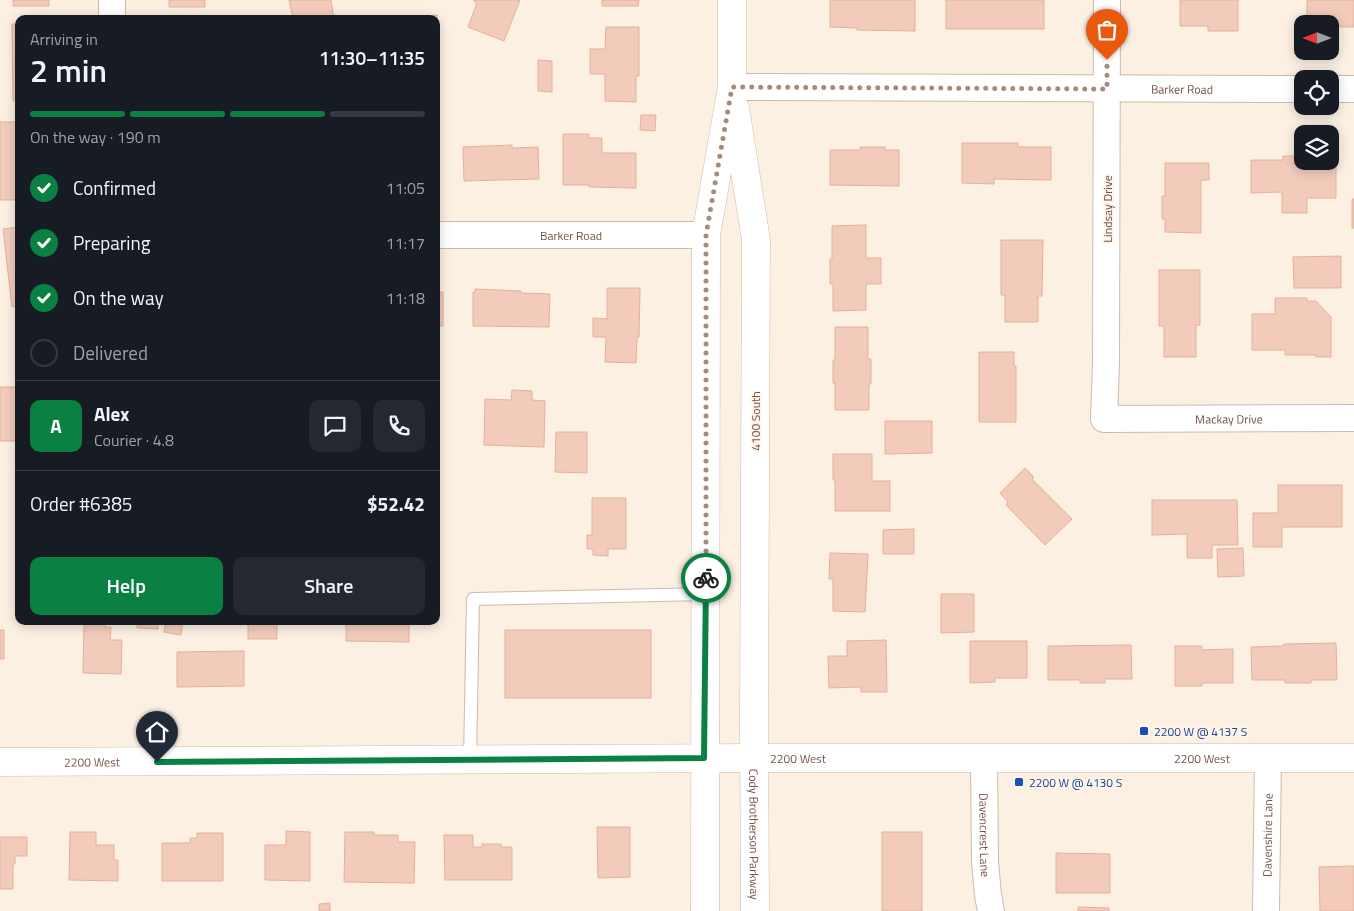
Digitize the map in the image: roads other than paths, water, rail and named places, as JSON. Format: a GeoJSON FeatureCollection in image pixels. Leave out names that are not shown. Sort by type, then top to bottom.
{"type":"FeatureCollection","features":[{"type":"Feature","properties":{"kind":"main road","name":"4100 South"},"geometry":{"type":"LineString","coordinates":[[732,0],[732,87],[756,240],[754,758]]}},
{"type":"Feature","properties":{"kind":"main road","name":"4100 South"},"geometry":{"type":"LineString","coordinates":[[704,758],[706,235],[732,87]]}},
{"type":"Feature","properties":{"kind":"main road","name":"2200 West"},"geometry":{"type":"LineString","coordinates":[[0,762],[704,758],[1354,758]]}},
{"type":"Feature","properties":{"kind":"main road"},"geometry":{"type":"LineString","coordinates":[[704,758],[705,911]]}},
{"type":"Feature","properties":{"kind":"main road","name":"Cody Brotherson Parkway"},"geometry":{"type":"LineString","coordinates":[[754,758],[755,911]]}},
{"type":"Feature","properties":{"kind":"street"},"geometry":{"type":"LineString","coordinates":[[112,0],[112,15]]}},
{"type":"Feature","properties":{"kind":"street","name":"Lindsay Drive"},"geometry":{"type":"LineString","coordinates":[[1104,419],[1106,354],[1107,0]]}},
{"type":"Feature","properties":{"kind":"street","name":"Barker Road"},"geometry":{"type":"LineString","coordinates":[[732,87],[1294,89]]}},
{"type":"Feature","properties":{"kind":"street"},"geometry":{"type":"LineString","coordinates":[[1339,89],[1354,89]]}},
{"type":"Feature","properties":{"kind":"street","name":"Barker Road"},"geometry":{"type":"LineString","coordinates":[[440,235],[706,235]]}},
{"type":"Feature","properties":{"kind":"street","name":"Mackay Drive"},"geometry":{"type":"LineString","coordinates":[[1104,419],[1354,418]]}},
{"type":"Feature","properties":{"kind":"street","name":"Davenshire Lane"},"geometry":{"type":"LineString","coordinates":[[1266,911],[1268,758]]}},
{"type":"Feature","properties":{"kind":"street","name":"Davencrest Lane"},"geometry":{"type":"LineString","coordinates":[[984,759],[985,862],[991,911]]}},
{"type":"Feature","properties":{"kind":"lane"},"geometry":{"type":"LineString","coordinates":[[470,760],[472,599],[706,594]]}},
{"type":"Feature","properties":{"kind":"place","name":"2200 W @ 4137 S"},"geometry":{"type":"Point","coordinates":[1144,731]}},
{"type":"Feature","properties":{"kind":"place","name":"2200 W @ 4130 S"},"geometry":{"type":"Point","coordinates":[1019,782]}}]}
